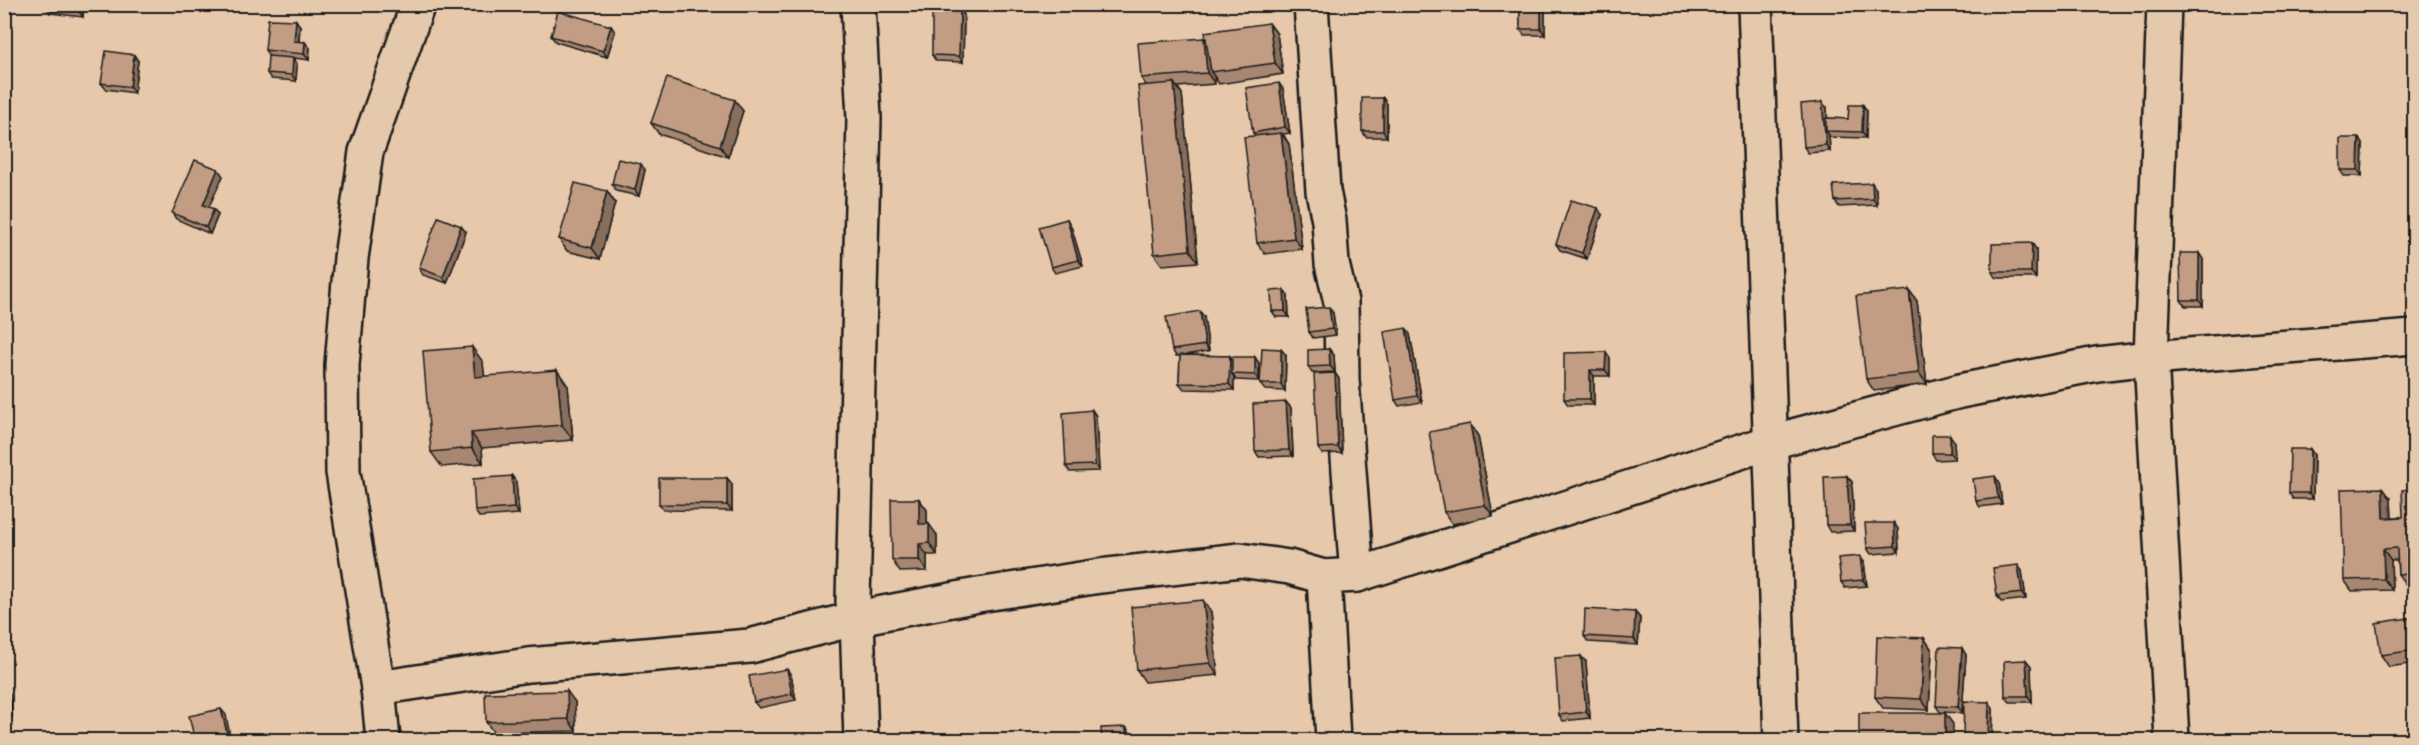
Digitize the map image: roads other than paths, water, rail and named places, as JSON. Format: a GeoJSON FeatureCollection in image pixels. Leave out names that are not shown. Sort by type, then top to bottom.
{"type":"FeatureCollection","features":[{"type":"Feature","properties":{"kind":"street"},"geometry":{"type":"LineString","coordinates":[[383,741],[378,688],[343,472],[342,365],[351,258],[366,152],[418,4]]}},
{"type":"Feature","properties":{"kind":"street"},"geometry":{"type":"LineString","coordinates":[[858,4],[864,118],[853,602],[857,618],[861,741]]}},
{"type":"Feature","properties":{"kind":"street"},"geometry":{"type":"LineString","coordinates":[[1311,4],[1323,191],[1329,221],[1332,264],[1341,302],[1342,380],[1358,575]]}},
{"type":"Feature","properties":{"kind":"street"},"geometry":{"type":"LineString","coordinates":[[1755,4],[1781,741]]}},
{"type":"Feature","properties":{"kind":"street"},"geometry":{"type":"LineString","coordinates":[[2164,4],[2151,358],[2172,741]]}},
{"type":"Feature","properties":{"kind":"street"},"geometry":{"type":"LineString","coordinates":[[378,688],[528,665],[750,646],[857,618],[978,595],[1089,578],[1240,560],[1289,567],[1324,577],[1358,575],[1771,442],[1960,391],[2097,364],[2415,338]]}},
{"type":"Feature","properties":{"kind":"street"},"geometry":{"type":"LineString","coordinates":[[1324,577],[1333,741]]}}]}
